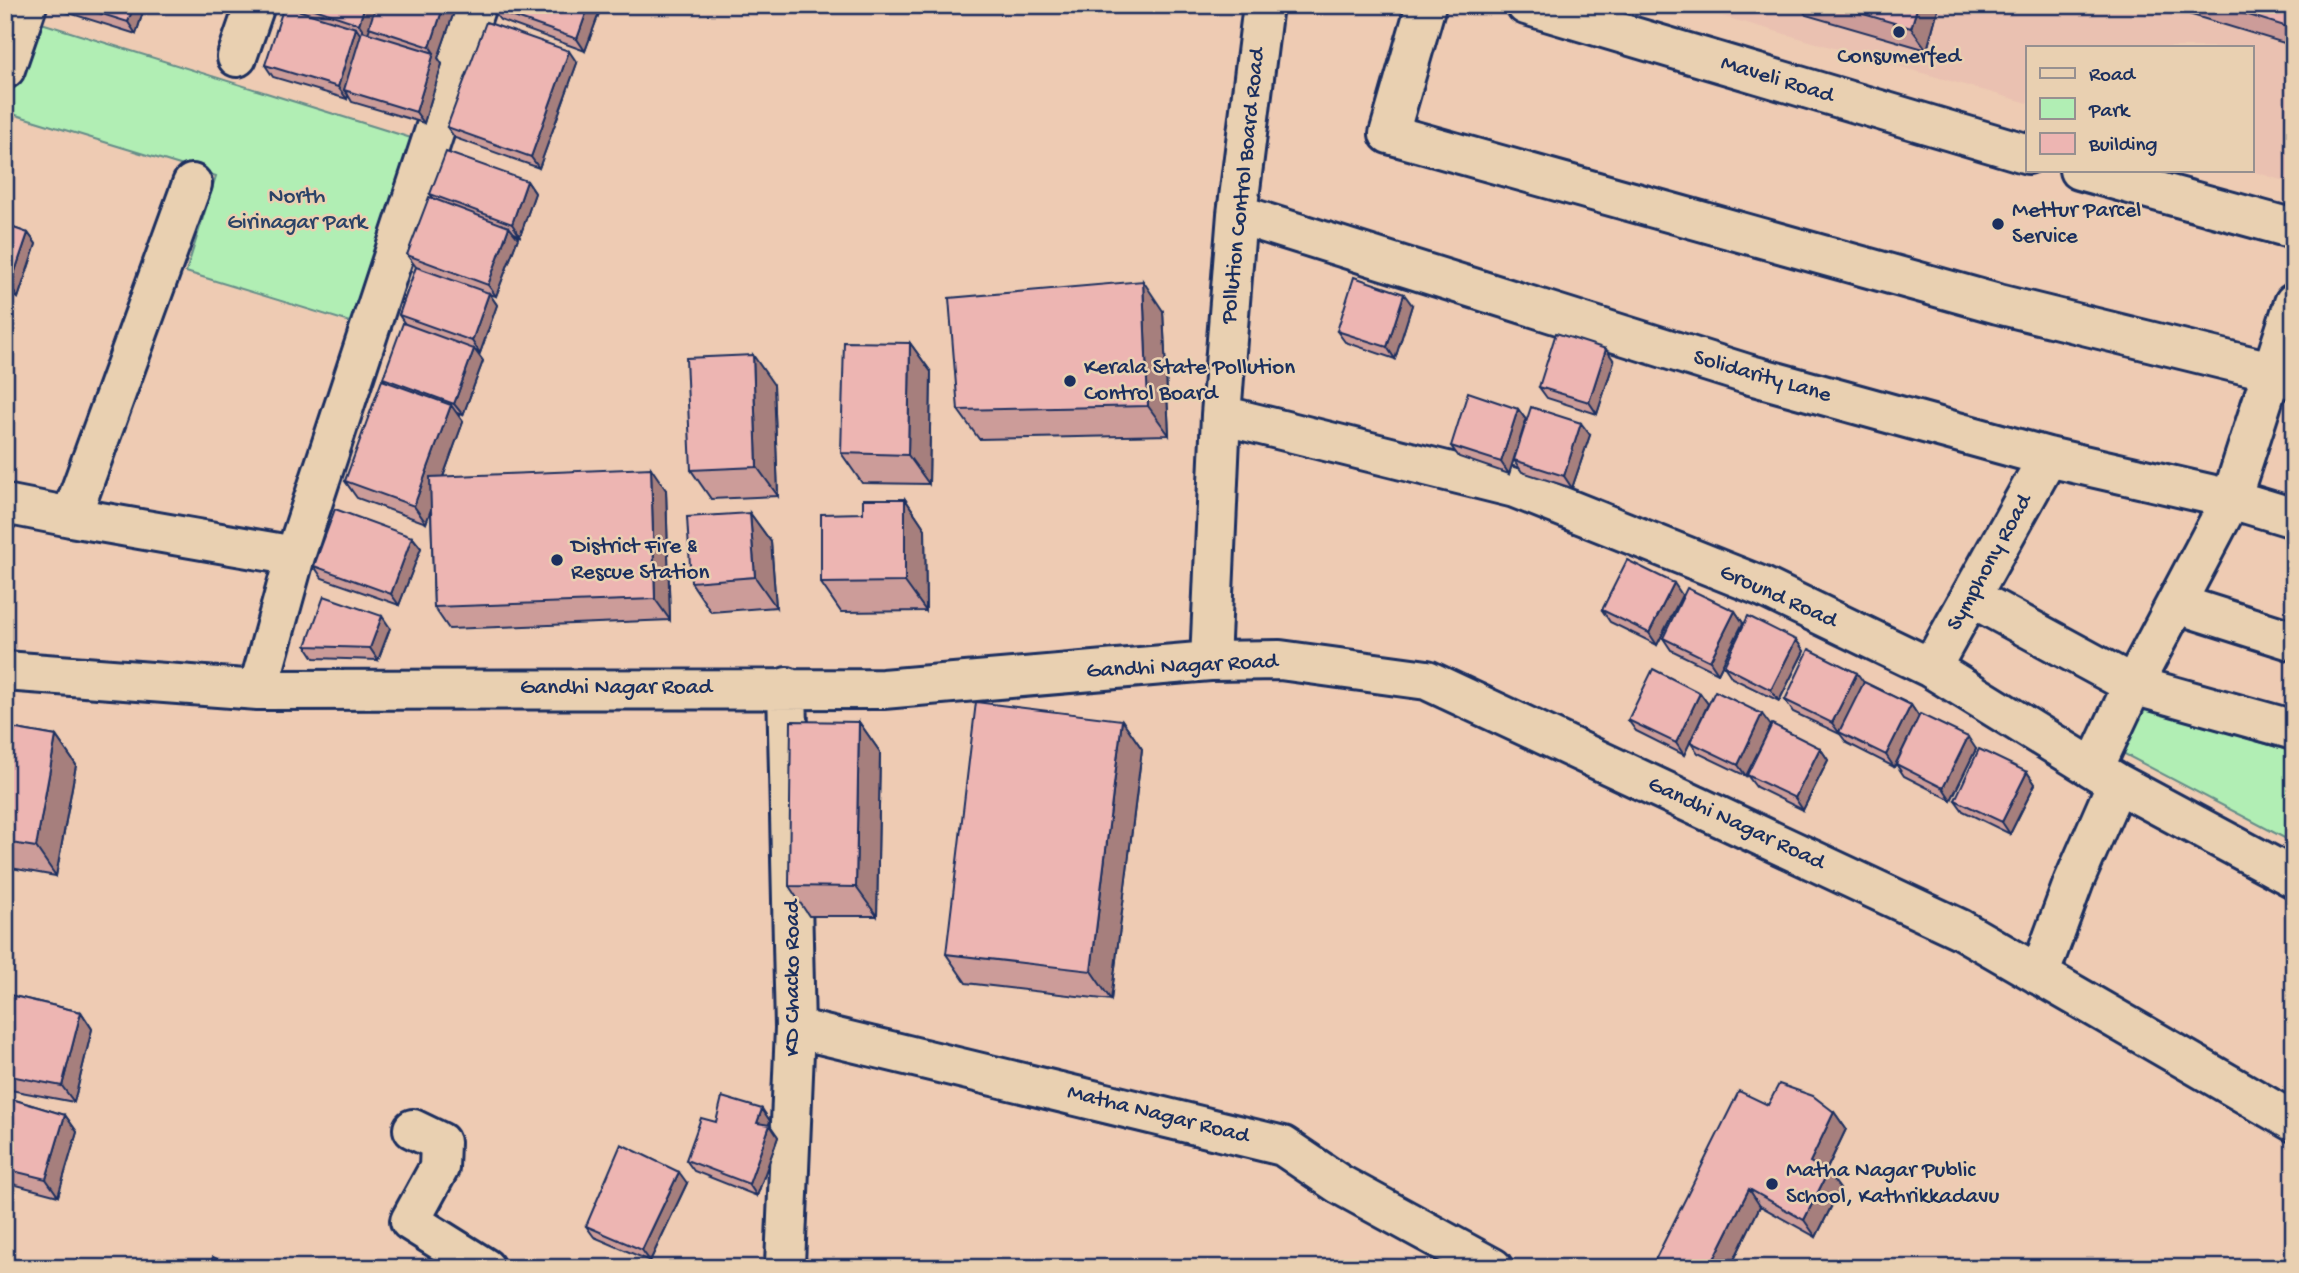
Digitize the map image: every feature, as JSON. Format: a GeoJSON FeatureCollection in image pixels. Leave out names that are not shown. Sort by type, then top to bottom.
{"type":"FeatureCollection","features":[{"type":"Feature","properties":{"kind":"street"},"geometry":{"type":"LineString","coordinates":[[5,69],[27,5]]}},
{"type":"Feature","properties":{"kind":"street"},"geometry":{"type":"LineString","coordinates":[[237,57],[256,5]]}},
{"type":"Feature","properties":{"kind":"street"},"geometry":{"type":"LineString","coordinates":[[258,690],[295,556],[476,5]]}},
{"type":"Feature","properties":{"kind":"street","name":"Pollution Control Board Road"},"geometry":{"type":"LineString","coordinates":[[1210,661],[1221,415],[1237,214],[1263,5]]}},
{"type":"Feature","properties":{"kind":"street"},"geometry":{"type":"LineString","coordinates":[[1426,5],[1389,134],[1998,304],[2282,376]]}},
{"type":"Feature","properties":{"kind":"street","name":"Maveli Road"},"geometry":{"type":"LineString","coordinates":[[1526,5],[2026,154]]}},
{"type":"Feature","properties":{"kind":"street"},"geometry":{"type":"LineString","coordinates":[[2086,172],[2294,229]]}},
{"type":"Feature","properties":{"kind":"street"},"geometry":{"type":"LineString","coordinates":[[71,517],[192,184]]}},
{"type":"Feature","properties":{"kind":"street","name":"Solidarity Lane"},"geometry":{"type":"LineString","coordinates":[[1237,214],[1747,374],[2048,457],[2231,499],[2294,518]]}},
{"type":"Feature","properties":{"kind":"street"},"geometry":{"type":"LineString","coordinates":[[2039,975],[2074,881],[2133,685],[2231,499],[2282,376],[2294,303]]}},
{"type":"Feature","properties":{"kind":"street","name":"Ground Road"},"geometry":{"type":"LineString","coordinates":[[1221,415],[1516,488],[1763,587],[1931,668],[2106,775],[2294,878]]}},
{"type":"Feature","properties":{"kind":"street","name":"Symphony Road"},"geometry":{"type":"LineString","coordinates":[[1931,668],[2048,457]]}},
{"type":"Feature","properties":{"kind":"street"},"geometry":{"type":"LineString","coordinates":[[5,504],[295,556]]}},
{"type":"Feature","properties":{"kind":"street"},"geometry":{"type":"LineString","coordinates":[[1971,597],[2133,685],[2294,730]]}},
{"type":"Feature","properties":{"kind":"street"},"geometry":{"type":"LineString","coordinates":[[2177,604],[2294,641]]}},
{"type":"Feature","properties":{"kind":"street","name":"Gandhi Nagar Road"},"geometry":{"type":"LineString","coordinates":[[5,671],[258,690],[788,687],[883,689],[1210,661],[1280,660],[1427,680],[1959,929],[2294,1122]]}},
{"type":"Feature","properties":{"kind":"street","name":"KD Chacko Road"},"geometry":{"type":"LineString","coordinates":[[783,1268],[795,1028],[788,687]]}},
{"type":"Feature","properties":{"kind":"street","name":"Matha Nagar Road"},"geometry":{"type":"LineString","coordinates":[[795,1028],[1283,1146],[1339,1184],[1493,1268]]}},
{"type":"Feature","properties":{"kind":"street"},"geometry":{"type":"LineString","coordinates":[[413,1129],[440,1142],[439,1168],[410,1221],[485,1268]]}},
{"type":"Feature","properties":{"kind":"shaded area"},"geometry":{"type":"Polygon","coordinates":[[[1683,5],[2294,5],[2294,184],[2254,172],[2254,46],[2026,46],[2026,102],[1683,5]]]}},
{"type":"Feature","properties":{"kind":"green space","name":"North Girinagar Park"},"geometry":{"type":"Polygon","coordinates":[[[35,21],[411,138],[353,323],[186,272],[216,176],[6,112],[35,21]]]}},
{"type":"Feature","properties":{"kind":"green space"},"geometry":{"type":"Polygon","coordinates":[[[2140,707],[2294,752],[2294,843],[2117,750],[2140,707]]]}},
{"type":"Feature","properties":{"kind":"building"},"geometry":{"type":"Polygon","coordinates":[[[73,5],[134,5],[128,22],[73,5]]]}},
{"type":"Feature","properties":{"kind":"building"},"geometry":{"type":"Polygon","coordinates":[[[303,5],[365,5],[359,24],[303,5]]]}},
{"type":"Feature","properties":{"kind":"building"},"geometry":{"type":"Polygon","coordinates":[[[376,5],[444,5],[430,47],[369,27],[376,5]]]}},
{"type":"Feature","properties":{"kind":"building"},"geometry":{"type":"Polygon","coordinates":[[[493,5],[589,5],[577,39],[491,9],[493,5]]]}},
{"type":"Feature","properties":{"kind":"building"},"geometry":{"type":"Polygon","coordinates":[[[1833,5],[1918,5],[1911,28],[1833,5]]]}},
{"type":"Feature","properties":{"kind":"building"},"geometry":{"type":"Polygon","coordinates":[[[2216,5],[2294,5],[2294,29],[2216,5]]]}},
{"type":"Feature","properties":{"kind":"building"},"geometry":{"type":"Polygon","coordinates":[[[284,6],[356,28],[338,87],[265,65],[284,6]]]}},
{"type":"Feature","properties":{"kind":"building"},"geometry":{"type":"Polygon","coordinates":[[[486,22],[569,51],[531,157],[447,127],[486,22]]]}},
{"type":"Feature","properties":{"kind":"building"},"geometry":{"type":"Polygon","coordinates":[[[362,31],[434,53],[416,112],[344,90],[362,31]]]}},
{"type":"Feature","properties":{"kind":"building"},"geometry":{"type":"Polygon","coordinates":[[[446,152],[527,181],[512,224],[430,194],[446,152]]]}},
{"type":"Feature","properties":{"kind":"building"},"geometry":{"type":"Polygon","coordinates":[[[429,197],[509,227],[488,285],[407,255],[429,197]]]}},
{"type":"Feature","properties":{"kind":"building"},"geometry":{"type":"Polygon","coordinates":[[[5,225],[28,233],[10,286],[5,285],[5,225]]]}},
{"type":"Feature","properties":{"kind":"building"},"geometry":{"type":"Polygon","coordinates":[[[416,267],[489,293],[472,341],[399,315],[416,267]]]}},
{"type":"Feature","properties":{"kind":"building"},"geometry":{"type":"Polygon","coordinates":[[[1354,277],[1404,294],[1387,347],[1337,331],[1354,277]]]}},
{"type":"Feature","properties":{"kind":"building","name":"Kerala State Pollution Control Board"},"geometry":{"type":"Polygon","coordinates":[[[1143,281],[1148,406],[958,410],[949,298],[1143,281]]]}},
{"type":"Feature","properties":{"kind":"building"},"geometry":{"type":"Polygon","coordinates":[[[403,323],[474,349],[454,404],[383,378],[403,323]]]}},
{"type":"Feature","properties":{"kind":"building"},"geometry":{"type":"Polygon","coordinates":[[[1556,333],[1606,349],[1589,402],[1539,387],[1556,333]]]}},
{"type":"Feature","properties":{"kind":"building"},"geometry":{"type":"Polygon","coordinates":[[[844,342],[910,343],[908,455],[841,453],[844,342]]]}},
{"type":"Feature","properties":{"kind":"building"},"geometry":{"type":"Polygon","coordinates":[[[753,355],[757,467],[691,470],[686,358],[753,355]]]}},
{"type":"Feature","properties":{"kind":"building"},"geometry":{"type":"Polygon","coordinates":[[[382,380],[451,405],[414,506],[345,481],[382,380]]]}},
{"type":"Feature","properties":{"kind":"building"},"geometry":{"type":"Polygon","coordinates":[[[1468,392],[1518,409],[1501,462],[1451,446],[1468,392]]]}},
{"type":"Feature","properties":{"kind":"building"},"geometry":{"type":"Polygon","coordinates":[[[1531,407],[1581,423],[1564,476],[1514,460],[1531,407]]]}},
{"type":"Feature","properties":{"kind":"building","name":"District Fire & Rescue Station"},"geometry":{"type":"Polygon","coordinates":[[[651,468],[655,599],[434,607],[430,477],[651,468]]]}},
{"type":"Feature","properties":{"kind":"building"},"geometry":{"type":"Polygon","coordinates":[[[863,499],[905,499],[905,582],[821,583],[821,514],[863,513],[863,499]]]}},
{"type":"Feature","properties":{"kind":"building"},"geometry":{"type":"Polygon","coordinates":[[[335,509],[412,537],[391,594],[314,566],[335,509]]]}},
{"type":"Feature","properties":{"kind":"building"},"geometry":{"type":"Polygon","coordinates":[[[750,513],[755,577],[691,582],[687,517],[750,513]]]}},
{"type":"Feature","properties":{"kind":"building"},"geometry":{"type":"Polygon","coordinates":[[[1627,560],[1674,583],[1649,633],[1602,610],[1627,560]]]}},
{"type":"Feature","properties":{"kind":"building"},"geometry":{"type":"Polygon","coordinates":[[[1687,588],[1735,611],[1710,661],[1663,638],[1687,588]]]}},
{"type":"Feature","properties":{"kind":"building"},"geometry":{"type":"Polygon","coordinates":[[[324,596],[382,616],[370,648],[306,646],[324,596]]]}},
{"type":"Feature","properties":{"kind":"building"},"geometry":{"type":"Polygon","coordinates":[[[1748,616],[1796,640],[1771,690],[1724,666],[1748,616]]]}},
{"type":"Feature","properties":{"kind":"building"},"geometry":{"type":"Polygon","coordinates":[[[1809,649],[1857,673],[1832,723],[1785,700],[1809,649]]]}},
{"type":"Feature","properties":{"kind":"building"},"geometry":{"type":"Polygon","coordinates":[[[1653,669],[1700,693],[1676,743],[1628,720],[1653,669]]]}},
{"type":"Feature","properties":{"kind":"building"},"geometry":{"type":"Polygon","coordinates":[[[1864,682],[1911,705],[1886,755],[1839,732],[1864,682]]]}},
{"type":"Feature","properties":{"kind":"building"},"geometry":{"type":"Polygon","coordinates":[[[1715,691],[1762,714],[1738,765],[1690,742],[1715,691]]]}},
{"type":"Feature","properties":{"kind":"building"},"geometry":{"type":"Polygon","coordinates":[[[976,702],[1122,720],[1091,971],[946,954],[976,702]]]}},
{"type":"Feature","properties":{"kind":"building"},"geometry":{"type":"Polygon","coordinates":[[[1920,714],[1968,737],[1943,788],[1896,764],[1920,714]]]}},
{"type":"Feature","properties":{"kind":"building"},"geometry":{"type":"Polygon","coordinates":[[[791,721],[859,722],[856,887],[789,886],[791,721]]]}},
{"type":"Feature","properties":{"kind":"building"},"geometry":{"type":"Polygon","coordinates":[[[1772,724],[1820,748],[1795,798],[1747,775],[1772,724]]]}},
{"type":"Feature","properties":{"kind":"building"},"geometry":{"type":"Polygon","coordinates":[[[5,727],[56,736],[36,847],[5,842],[5,727]]]}},
{"type":"Feature","properties":{"kind":"building"},"geometry":{"type":"Polygon","coordinates":[[[1979,749],[2027,772],[2002,822],[1955,800],[1979,749]]]}},
{"type":"Feature","properties":{"kind":"building"},"geometry":{"type":"Polygon","coordinates":[[[5,994],[81,1012],[62,1086],[5,1075],[5,1046],[10,1030],[5,1029],[5,994]]]}},
{"type":"Feature","properties":{"kind":"building","name":"Matha Nagar Public School, Kathrikkadavu"},"geometry":{"type":"Polygon","coordinates":[[[1779,1084],[1813,1096],[1834,1112],[1810,1162],[1828,1172],[1804,1220],[1749,1189],[1710,1267],[1712,1268],[1651,1268],[1739,1091],[1768,1105],[1779,1084]]]}},
{"type":"Feature","properties":{"kind":"building"},"geometry":{"type":"Polygon","coordinates":[[[5,1097],[65,1115],[46,1179],[5,1169],[5,1097]]]}},
{"type":"Feature","properties":{"kind":"building"},"geometry":{"type":"Polygon","coordinates":[[[722,1097],[762,1109],[757,1123],[770,1125],[749,1184],[686,1160],[701,1118],[716,1122],[722,1097]]]}},
{"type":"Feature","properties":{"kind":"building"},"geometry":{"type":"Polygon","coordinates":[[[621,1144],[679,1172],[642,1250],[586,1226],[621,1144]]]}},
{"type":"Feature","properties":{"kind":"building"},"geometry":{"type":"Polygon","coordinates":[[[213,1257],[235,1268],[208,1268],[213,1257]]]}},
{"type":"Feature","properties":{"kind":"place","name":"Consumerfed"},"geometry":{"type":"Point","coordinates":[1899,32]}},
{"type":"Feature","properties":{"kind":"place","name":"Mettur Parcel Service"},"geometry":{"type":"Point","coordinates":[1998,224]}},
{"type":"Feature","properties":{"kind":"place","name":"Kerala State Pollution Control Board"},"geometry":{"type":"Point","coordinates":[1070,381]}},
{"type":"Feature","properties":{"kind":"place","name":"District Fire & Rescue Station"},"geometry":{"type":"Point","coordinates":[557,560]}},
{"type":"Feature","properties":{"kind":"place","name":"Matha Nagar Public School, Kathrikkadavu"},"geometry":{"type":"Point","coordinates":[1772,1184]}}]}
